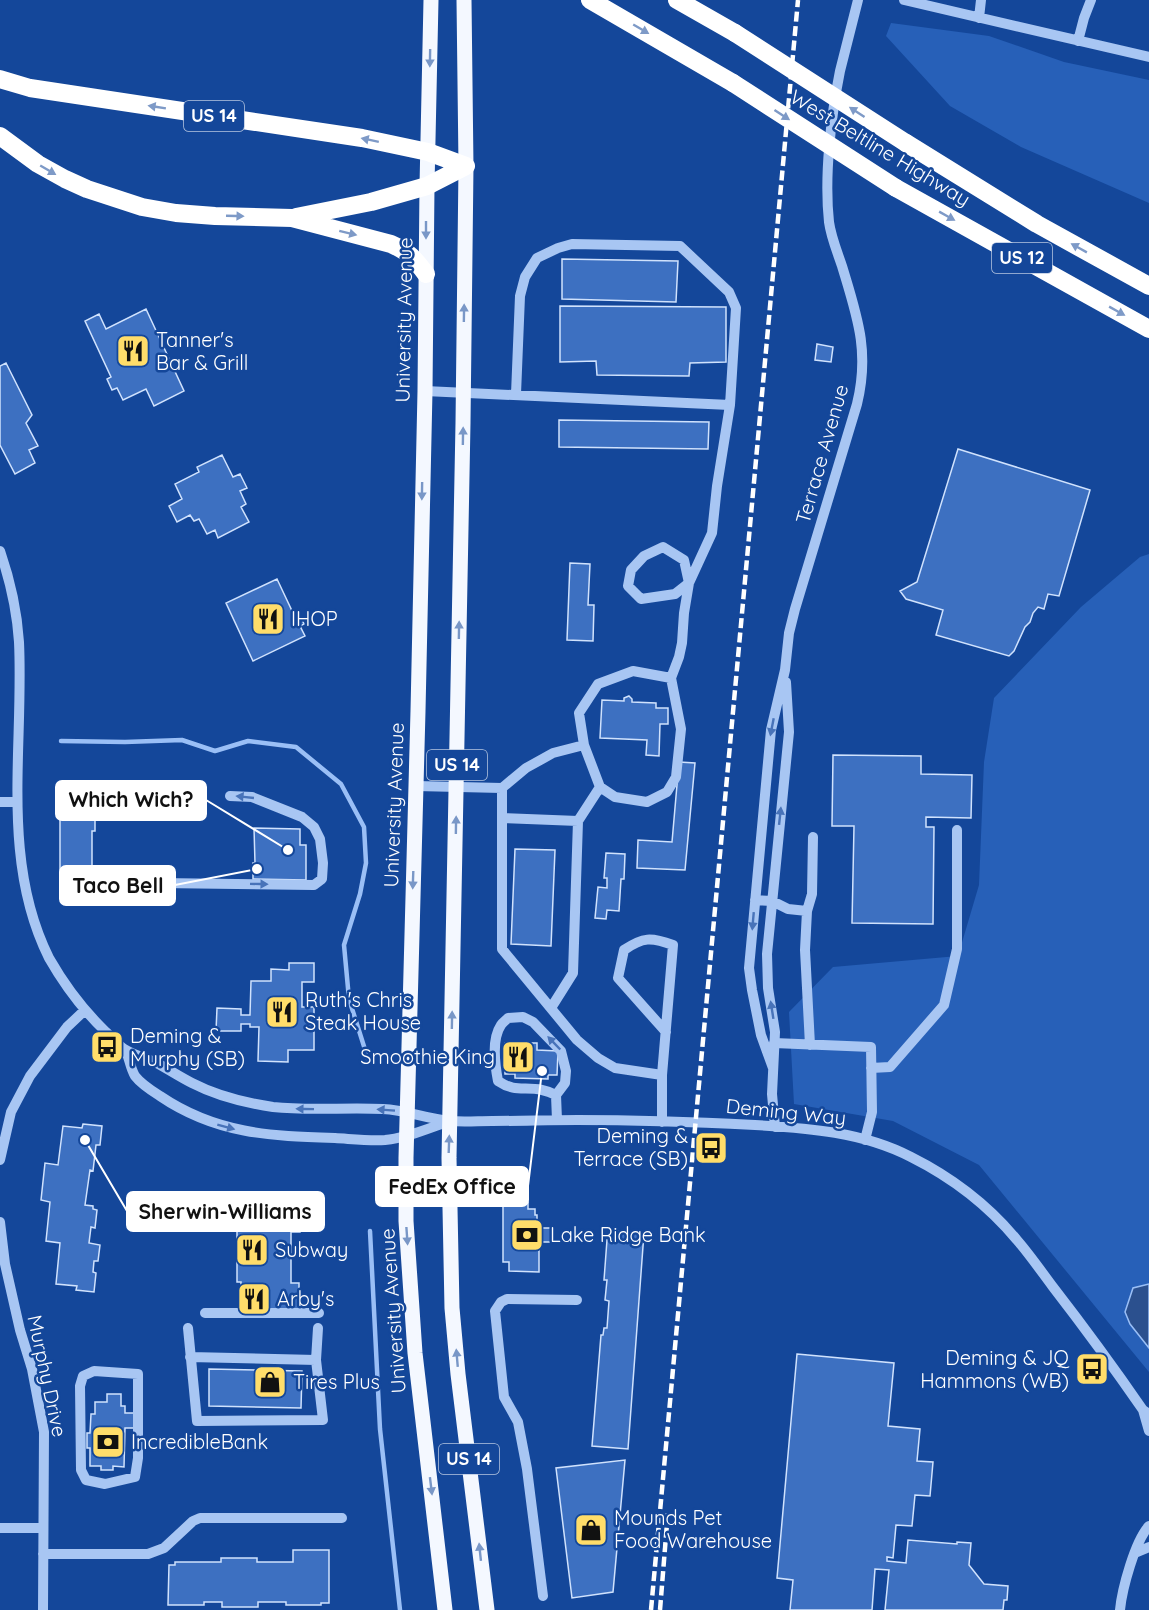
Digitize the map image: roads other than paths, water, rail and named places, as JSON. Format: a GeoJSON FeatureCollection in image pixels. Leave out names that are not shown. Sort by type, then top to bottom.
{"type":"FeatureCollection","features":[{"type":"Feature","properties":{"kind":"highway","name":"West Beltline Highway"},"geometry":{"type":"LineString","coordinates":[[590,0],[733,83],[896,188],[1149,329]]}},
{"type":"Feature","properties":{"kind":"highway","name":"West Beltline Highway"},"geometry":{"type":"LineString","coordinates":[[677,0],[735,33],[1037,224],[1149,286]]}},
{"type":"Feature","properties":{"kind":"highway","name":"US 14"},"geometry":{"type":"LineString","coordinates":[[0,79],[30,88],[362,138],[428,152],[466,166]]}},
{"type":"Feature","properties":{"kind":"highway"},"geometry":{"type":"LineString","coordinates":[[0,136],[38,164],[65,180],[87,189],[142,207],[215,216],[292,218],[371,202],[427,186],[466,166]]}},
{"type":"Feature","properties":{"kind":"highway"},"geometry":{"type":"LineString","coordinates":[[292,218],[392,244],[406,251],[426,274]]}},
{"type":"Feature","properties":{"kind":"main road","name":"University Avenue"},"geometry":{"type":"LineString","coordinates":[[431,0],[425,391],[406,1136],[406,1221],[415,1353],[445,1610]]}},
{"type":"Feature","properties":{"kind":"main road","name":"US 14"},"geometry":{"type":"LineString","coordinates":[[464,0],[466,166],[449,1158],[452,1308],[487,1610]]}},
{"type":"Feature","properties":{"kind":"street","name":"Terrace Avenue"},"geometry":{"type":"LineString","coordinates":[[773,1068],[761,1035],[750,979],[750,952],[771,730],[785,670],[789,633],[795,609],[856,404],[863,373],[858,319],[834,242],[828,204],[836,91],[858,0]]}},
{"type":"Feature","properties":{"kind":"street"},"geometry":{"type":"LineString","coordinates":[[904,0],[1149,57]]}},
{"type":"Feature","properties":{"kind":"street"},"geometry":{"type":"LineString","coordinates":[[979,18],[981,0]]}},
{"type":"Feature","properties":{"kind":"street"},"geometry":{"type":"LineString","coordinates":[[1078,41],[1091,0]]}},
{"type":"Feature","properties":{"kind":"street"},"geometry":{"type":"LineString","coordinates":[[516,394],[520,297],[525,277],[537,258],[572,244],[680,246],[729,292],[736,308],[730,405],[712,533],[689,583],[682,643],[671,678],[681,729],[676,777],[667,792],[647,802],[615,797],[600,787],[584,745],[579,713],[598,684],[633,671],[671,678]]}},
{"type":"Feature","properties":{"kind":"street"},"geometry":{"type":"LineString","coordinates":[[425,391],[730,405]]}},
{"type":"Feature","properties":{"kind":"street"},"geometry":{"type":"LineString","coordinates":[[663,547],[684,560],[689,583],[675,594],[642,599],[628,586],[631,570],[644,556],[663,547]]}},
{"type":"Feature","properties":{"kind":"street","name":"Deming Way"},"geometry":{"type":"LineString","coordinates":[[0,551],[10,584],[19,641],[15,802],[18,859],[28,907],[38,936],[51,961],[84,1011],[126,1051],[153,1061],[216,1094],[247,1102],[295,1108],[387,1109],[450,1121],[662,1122],[807,1129],[849,1136],[907,1154],[965,1190],[998,1219],[1016,1239],[1147,1412],[1149,1431]]}},
{"type":"Feature","properties":{"kind":"street","name":"Terrace Avenue"},"geometry":{"type":"LineString","coordinates":[[775,1127],[772,1094],[775,1032],[767,968],[771,902],[789,732],[785,670]]}},
{"type":"Feature","properties":{"kind":"street"},"geometry":{"type":"LineString","coordinates":[[416,786],[502,788],[526,768],[553,753],[584,745]]}},
{"type":"Feature","properties":{"kind":"street"},"geometry":{"type":"LineString","coordinates":[[551,1008],[573,973],[578,821],[600,787]]}},
{"type":"Feature","properties":{"kind":"street"},"geometry":{"type":"LineString","coordinates":[[502,788],[502,949],[577,1040],[598,1058],[615,1068],[662,1075]]}},
{"type":"Feature","properties":{"kind":"street"},"geometry":{"type":"LineString","coordinates":[[159,883],[314,885],[322,879],[320,839],[314,827],[302,817],[252,797],[230,795]]}},
{"type":"Feature","properties":{"kind":"street"},"geometry":{"type":"LineString","coordinates":[[0,802],[15,802]]}},
{"type":"Feature","properties":{"kind":"street"},"geometry":{"type":"LineString","coordinates":[[502,818],[578,821]]}},
{"type":"Feature","properties":{"kind":"street"},"geometry":{"type":"LineString","coordinates":[[871,1068],[890,1067],[944,1005],[957,949],[957,830]]}},
{"type":"Feature","properties":{"kind":"street"},"geometry":{"type":"LineString","coordinates":[[810,1045],[805,950],[807,911],[812,894],[813,837]]}},
{"type":"Feature","properties":{"kind":"street"},"geometry":{"type":"LineString","coordinates":[[755,900],[771,902],[788,909],[807,911]]}},
{"type":"Feature","properties":{"kind":"street"},"geometry":{"type":"LineString","coordinates":[[662,1122],[662,1075],[666,1032],[673,945],[657,939],[636,942],[624,950],[618,978],[666,1032]]}},
{"type":"Feature","properties":{"kind":"street"},"geometry":{"type":"LineString","coordinates":[[0,1157],[11,1112],[30,1076],[67,1027],[84,1011]]}},
{"type":"Feature","properties":{"kind":"street"},"geometry":{"type":"LineString","coordinates":[[556,1095],[541,1090],[519,1089],[498,1081],[495,1065],[496,1038],[500,1026],[508,1018],[523,1017],[533,1022],[561,1051],[566,1071],[565,1083],[556,1095],[557,1120]]}},
{"type":"Feature","properties":{"kind":"street"},"geometry":{"type":"LineString","coordinates":[[774,1043],[871,1047],[872,1112],[865,1140]]}},
{"type":"Feature","properties":{"kind":"street","name":"Deming Way"},"geometry":{"type":"LineString","coordinates":[[126,1051],[135,1076],[153,1091],[183,1110],[217,1124],[249,1132],[285,1136],[385,1140],[406,1136],[450,1121]]}},
{"type":"Feature","properties":{"kind":"street","name":"Murphy Drive"},"geometry":{"type":"LineString","coordinates":[[0,1222],[3,1264],[32,1369],[44,1432],[43,1610]]}},
{"type":"Feature","properties":{"kind":"street"},"geometry":{"type":"LineString","coordinates":[[543,1596],[518,1422],[504,1397],[495,1311],[501,1302],[507,1299],[577,1300]]}},
{"type":"Feature","properties":{"kind":"street"},"geometry":{"type":"LineString","coordinates":[[205,1313],[319,1313]]}},
{"type":"Feature","properties":{"kind":"street"},"geometry":{"type":"LineString","coordinates":[[188,1328],[197,1421],[323,1420],[316,1360],[318,1328]]}},
{"type":"Feature","properties":{"kind":"street"},"geometry":{"type":"LineString","coordinates":[[190,1357],[316,1360]]}},
{"type":"Feature","properties":{"kind":"street"},"geometry":{"type":"LineString","coordinates":[[94,1371],[138,1374],[138,1458],[135,1477],[105,1484],[86,1480],[81,1470],[80,1386],[83,1376],[94,1371]]}},
{"type":"Feature","properties":{"kind":"street"},"geometry":{"type":"LineString","coordinates":[[43,1554],[148,1554],[164,1548],[193,1521],[200,1518],[342,1518]]}},
{"type":"Feature","properties":{"kind":"street"},"geometry":{"type":"LineString","coordinates":[[1120,1610],[1121,1594],[1135,1553],[1143,1532],[1149,1526]]}},
{"type":"Feature","properties":{"kind":"street"},"geometry":{"type":"LineString","coordinates":[[0,1528],[44,1528]]}},
{"type":"Feature","properties":{"kind":"street"},"geometry":{"type":"LineString","coordinates":[[1135,1553],[1149,1547]]}},
{"type":"Feature","properties":{"kind":"waterway"},"geometry":{"type":"LineString","coordinates":[[61,741],[182,740],[215,751],[248,741],[296,747],[341,784],[364,827],[366,863],[360,894],[344,945],[349,999],[368,1059]]}},
{"type":"Feature","properties":{"kind":"waterway"},"geometry":{"type":"LineString","coordinates":[[370,1231],[380,1429],[400,1610]]}},
{"type":"Feature","properties":{"kind":"railway"},"geometry":{"type":"LineString","coordinates":[[651,1610],[798,0]]}},
{"type":"Feature","properties":{"kind":"railway"},"geometry":{"type":"LineString","coordinates":[[660,1610],[668,1511]]}},
{"type":"Feature","properties":{"kind":"place","name":"Tanner's Bar & Grill"},"geometry":{"type":"Point","coordinates":[133,351]}},
{"type":"Feature","properties":{"kind":"place","name":"IHOP"},"geometry":{"type":"Point","coordinates":[268,619]}},
{"type":"Feature","properties":{"kind":"place","name":"Which Wich?"},"geometry":{"type":"Point","coordinates":[288,850]}},
{"type":"Feature","properties":{"kind":"place","name":"Taco Bell"},"geometry":{"type":"Point","coordinates":[257,869]}},
{"type":"Feature","properties":{"kind":"place","name":"Ruth's Chris Steak House"},"geometry":{"type":"Point","coordinates":[282,1012]}},
{"type":"Feature","properties":{"kind":"place","name":"Deming & Murphy (SB)"},"geometry":{"type":"Point","coordinates":[107,1047]}},
{"type":"Feature","properties":{"kind":"place","name":"Smoothie King"},"geometry":{"type":"Point","coordinates":[518,1057]}},
{"type":"Feature","properties":{"kind":"place","name":"FedEx Office"},"geometry":{"type":"Point","coordinates":[542,1071]}},
{"type":"Feature","properties":{"kind":"place","name":"Sherwin-Williams"},"geometry":{"type":"Point","coordinates":[85,1140]}},
{"type":"Feature","properties":{"kind":"place","name":"Deming & Terrace (SB)"},"geometry":{"type":"Point","coordinates":[711,1148]}},
{"type":"Feature","properties":{"kind":"place","name":"Lake Ridge Bank"},"geometry":{"type":"Point","coordinates":[527,1235]}},
{"type":"Feature","properties":{"kind":"place","name":"Subway"},"geometry":{"type":"Point","coordinates":[252,1250]}},
{"type":"Feature","properties":{"kind":"place","name":"Arby's"},"geometry":{"type":"Point","coordinates":[254,1299]}},
{"type":"Feature","properties":{"kind":"place","name":"Deming & JQ Hammons (WB)"},"geometry":{"type":"Point","coordinates":[1092,1369]}},
{"type":"Feature","properties":{"kind":"place","name":"Tires Plus"},"geometry":{"type":"Point","coordinates":[270,1382]}},
{"type":"Feature","properties":{"kind":"place","name":"IncredibleBank"},"geometry":{"type":"Point","coordinates":[108,1442]}},
{"type":"Feature","properties":{"kind":"place","name":"Mounds Pet Food Warehouse"},"geometry":{"type":"Point","coordinates":[591,1530]}}]}
